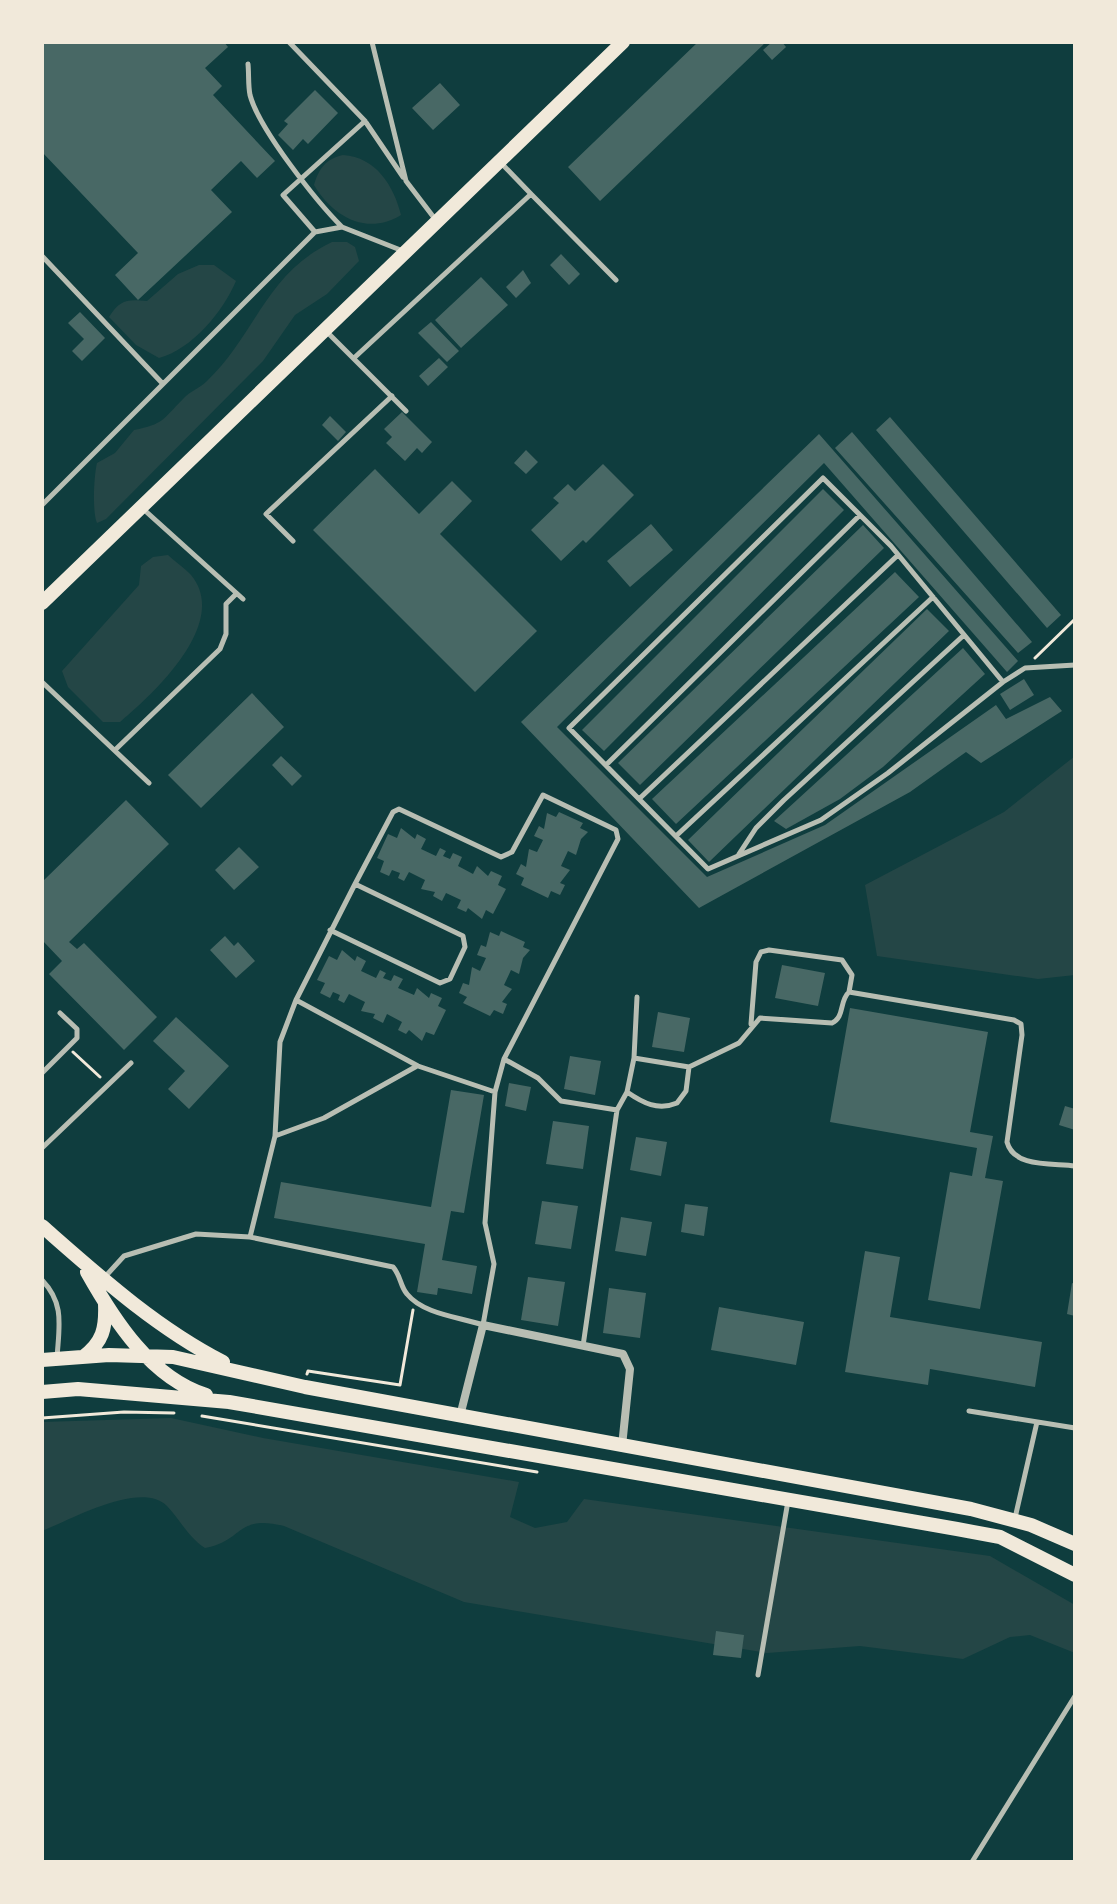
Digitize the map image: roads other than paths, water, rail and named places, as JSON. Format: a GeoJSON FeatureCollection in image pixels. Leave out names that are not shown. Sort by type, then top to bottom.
{"type":"FeatureCollection","features":[{"type":"Feature","properties":{"kind":"main road"},"geometry":{"type":"LineString","coordinates":[[42,602],[623,42]]}},
{"type":"Feature","properties":{"kind":"main road"},"geometry":{"type":"LineString","coordinates":[[42,1226],[82,1263],[181,1340],[239,1371]]}},
{"type":"Feature","properties":{"kind":"main road"},"geometry":{"type":"LineString","coordinates":[[82,1263],[105,1303],[166,1375],[192,1391],[229,1402]]}},
{"type":"Feature","properties":{"kind":"main road"},"geometry":{"type":"LineString","coordinates":[[83,1357],[96,1347],[104,1331],[105,1303]]}},
{"type":"Feature","properties":{"kind":"main road"},"geometry":{"type":"LineString","coordinates":[[50,1359],[146,1355],[239,1371],[460,1416],[1014,1520],[1075,1544]]}},
{"type":"Feature","properties":{"kind":"main road"},"geometry":{"type":"LineString","coordinates":[[42,1392],[78,1389],[229,1402],[1000,1537],[1075,1575]]}},
{"type":"Feature","properties":{"kind":"street"},"geometry":{"type":"LineString","coordinates":[[460,1416],[483,1325],[623,1354],[628,1359],[630,1369],[622,1446]]}},
{"type":"Feature","properties":{"kind":"lane"},"geometry":{"type":"LineString","coordinates":[[289,42],[365,121],[438,222]]}},
{"type":"Feature","properties":{"kind":"lane"},"geometry":{"type":"LineString","coordinates":[[372,42],[406,181]]}},
{"type":"Feature","properties":{"kind":"lane"},"geometry":{"type":"LineString","coordinates":[[248,64],[255,105],[313,197],[342,227],[404,252]]}},
{"type":"Feature","properties":{"kind":"lane"},"geometry":{"type":"LineString","coordinates":[[315,232],[283,195],[365,121]]}},
{"type":"Feature","properties":{"kind":"lane"},"geometry":{"type":"LineString","coordinates":[[500,162],[616,280]]}},
{"type":"Feature","properties":{"kind":"lane"},"geometry":{"type":"LineString","coordinates":[[354,358],[531,194]]}},
{"type":"Feature","properties":{"kind":"lane"},"geometry":{"type":"LineString","coordinates":[[42,505],[315,232],[342,227]]}},
{"type":"Feature","properties":{"kind":"lane"},"geometry":{"type":"LineString","coordinates":[[42,256],[163,384]]}},
{"type":"Feature","properties":{"kind":"lane"},"geometry":{"type":"LineString","coordinates":[[324,329],[406,411]]}},
{"type":"Feature","properties":{"kind":"lane"},"geometry":{"type":"LineString","coordinates":[[293,541],[266,514],[392,396]]}},
{"type":"Feature","properties":{"kind":"lane"},"geometry":{"type":"LineString","coordinates":[[1003,682],[898,555],[823,478],[569,728],[708,869],[821,820],[1025,668],[1075,665]]}},
{"type":"Feature","properties":{"kind":"lane"},"geometry":{"type":"LineString","coordinates":[[141,507],[243,599]]}},
{"type":"Feature","properties":{"kind":"lane"},"geometry":{"type":"LineString","coordinates":[[606,765],[860,515]]}},
{"type":"Feature","properties":{"kind":"lane"},"geometry":{"type":"LineString","coordinates":[[639,799],[898,555]]}},
{"type":"Feature","properties":{"kind":"lane"},"geometry":{"type":"LineString","coordinates":[[115,750],[220,649],[226,634],[226,604],[236,594]]}},
{"type":"Feature","properties":{"kind":"lane"},"geometry":{"type":"LineString","coordinates":[[676,836],[933,597]]}},
{"type":"Feature","properties":{"kind":"lane"},"geometry":{"type":"LineString","coordinates":[[737,856],[756,828],[784,800],[964,635]]}},
{"type":"Feature","properties":{"kind":"lane"},"geometry":{"type":"LineString","coordinates":[[42,682],[149,783]]}},
{"type":"Feature","properties":{"kind":"lane"},"geometry":{"type":"LineString","coordinates":[[103,1280],[124,1256],[196,1234],[250,1237],[393,1267],[400,1275],[403,1290],[415,1302],[483,1325],[494,1264],[485,1223],[495,1092],[504,1059],[618,839],[616,830],[543,795],[512,852],[501,857],[399,809],[393,812],[330,930],[296,1000],[280,1042],[275,1136],[250,1237]]}},
{"type":"Feature","properties":{"kind":"lane"},"geometry":{"type":"LineString","coordinates":[[330,930],[440,983],[450,979],[465,947],[463,936],[355,884]]}},
{"type":"Feature","properties":{"kind":"lane"},"geometry":{"type":"LineString","coordinates":[[634,1058],[689,1067],[739,1043],[748,1035],[756,962],[761,952],[769,950],[842,960],[852,975],[840,1016],[832,1023],[760,1018],[750,1026]]}},
{"type":"Feature","properties":{"kind":"lane"},"geometry":{"type":"LineString","coordinates":[[849,992],[1014,1020],[1021,1024],[1007,1142],[1010,1154],[1018,1160],[1075,1166]]}},
{"type":"Feature","properties":{"kind":"lane"},"geometry":{"type":"LineString","coordinates":[[583,1346],[617,1110],[627,1092],[634,1058],[637,997]]}},
{"type":"Feature","properties":{"kind":"lane"},"geometry":{"type":"LineString","coordinates":[[296,1000],[418,1066],[495,1092]]}},
{"type":"Feature","properties":{"kind":"lane"},"geometry":{"type":"LineString","coordinates":[[42,1073],[77,1038],[77,1029],[60,1013]]}},
{"type":"Feature","properties":{"kind":"lane"},"geometry":{"type":"LineString","coordinates":[[504,1059],[538,1078],[561,1101],[617,1110]]}},
{"type":"Feature","properties":{"kind":"lane"},"geometry":{"type":"LineString","coordinates":[[42,1148],[131,1063]]}},
{"type":"Feature","properties":{"kind":"lane"},"geometry":{"type":"LineString","coordinates":[[275,1136],[324,1118],[418,1066]]}},
{"type":"Feature","properties":{"kind":"lane"},"geometry":{"type":"LineString","coordinates":[[627,1092],[644,1103],[661,1107],[677,1103],[686,1091],[689,1067]]}},
{"type":"Feature","properties":{"kind":"lane"},"geometry":{"type":"LineString","coordinates":[[42,1280],[53,1291],[61,1310],[50,1359]]}},
{"type":"Feature","properties":{"kind":"lane"},"geometry":{"type":"LineString","coordinates":[[969,1411],[1075,1428]]}},
{"type":"Feature","properties":{"kind":"lane"},"geometry":{"type":"LineString","coordinates":[[1014,1520],[1037,1422]]}},
{"type":"Feature","properties":{"kind":"lane"},"geometry":{"type":"LineString","coordinates":[[758,1675],[788,1500]]}},
{"type":"Feature","properties":{"kind":"lane"},"geometry":{"type":"LineString","coordinates":[[972,1862],[1075,1696]]}}]}
